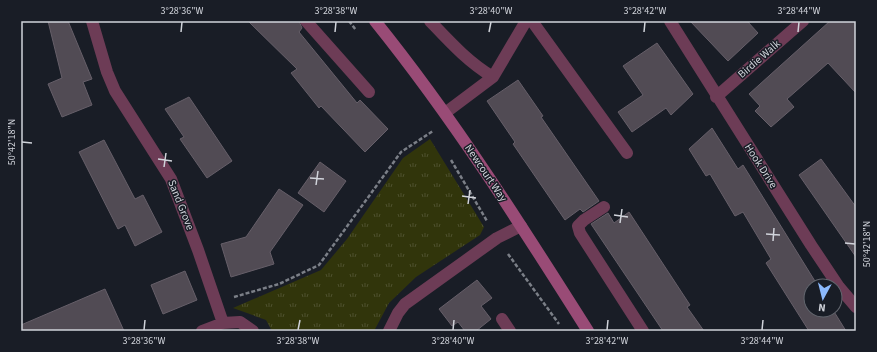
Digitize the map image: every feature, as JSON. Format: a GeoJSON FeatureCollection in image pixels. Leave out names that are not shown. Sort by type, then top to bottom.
{"type":"FeatureCollection","features":[{"type":"Feature","properties":{"kind":"street","name":"Sand Grove"},"geometry":{"type":"LineString","coordinates":[[92,21],[107,72],[115,91],[171,179],[223,323]]}},
{"type":"Feature","properties":{"kind":"street"},"geometry":{"type":"LineString","coordinates":[[306,21],[369,92]]}},
{"type":"Feature","properties":{"kind":"street","name":"Newcourt Way"},"geometry":{"type":"LineString","coordinates":[[375,21],[444,113],[521,226],[588,331]]}},
{"type":"Feature","properties":{"kind":"street"},"geometry":{"type":"LineString","coordinates":[[430,21],[457,50],[475,66],[493,78]]}},
{"type":"Feature","properties":{"kind":"street"},"geometry":{"type":"LineString","coordinates":[[444,113],[493,78],[526,21]]}},
{"type":"Feature","properties":{"kind":"street"},"geometry":{"type":"LineString","coordinates":[[532,21],[627,153]]}},
{"type":"Feature","properties":{"kind":"street","name":"Hook Drive"},"geometry":{"type":"LineString","coordinates":[[670,21],[716,97],[811,245],[839,287],[856,307]]}},
{"type":"Feature","properties":{"kind":"street","name":"Birdie Walk"},"geometry":{"type":"LineString","coordinates":[[716,97],[803,21]]}},
{"type":"Feature","properties":{"kind":"street"},"geometry":{"type":"LineString","coordinates":[[604,207],[584,220],[578,226],[580,233],[643,331]]}},
{"type":"Feature","properties":{"kind":"street"},"geometry":{"type":"LineString","coordinates":[[389,331],[398,313],[405,304],[497,238],[521,226]]}},
{"type":"Feature","properties":{"kind":"street"},"geometry":{"type":"LineString","coordinates":[[502,319],[510,331]]}},
{"type":"Feature","properties":{"kind":"street"},"geometry":{"type":"LineString","coordinates":[[202,331],[223,323],[240,322],[253,331]]}},
{"type":"Feature","properties":{"kind":"path"},"geometry":{"type":"LineString","coordinates":[[349,21],[359,33]]}},
{"type":"Feature","properties":{"kind":"path"},"geometry":{"type":"LineString","coordinates":[[430,125],[438,137]]}},
{"type":"Feature","properties":{"kind":"path"},"geometry":{"type":"LineString","coordinates":[[216,302],[279,284],[319,265],[401,152],[434,131]]}},
{"type":"Feature","properties":{"kind":"path"},"geometry":{"type":"LineString","coordinates":[[450,157],[497,238],[563,331]]}},
{"type":"Feature","properties":{"kind":"green space"},"geometry":{"type":"Polygon","coordinates":[[[430,139],[484,227],[480,235],[416,277],[389,303],[374,331],[272,331],[266,320],[233,308],[321,270],[347,239],[403,158],[430,139]]]}},
{"type":"Feature","properties":{"kind":"building"},"geometry":{"type":"Polygon","coordinates":[[[48,21],[68,21],[92,79],[83,82],[92,105],[62,117],[48,84],[62,78],[48,21]]]}},
{"type":"Feature","properties":{"kind":"building"},"geometry":{"type":"Polygon","coordinates":[[[248,21],[299,21],[302,28],[299,32],[357,103],[360,100],[388,129],[365,152],[321,106],[319,108],[291,73],[297,69],[248,21]]]}},
{"type":"Feature","properties":{"kind":"building"},"geometry":{"type":"Polygon","coordinates":[[[690,21],[747,21],[758,33],[728,61],[690,21]]]}},
{"type":"Feature","properties":{"kind":"building"},"geometry":{"type":"Polygon","coordinates":[[[830,21],[856,21],[856,93],[828,63],[787,99],[794,107],[771,127],[755,111],[760,106],[749,94],[830,21]]]}},
{"type":"Feature","properties":{"kind":"building"},"geometry":{"type":"Polygon","coordinates":[[[657,43],[693,94],[671,115],[666,108],[632,132],[618,112],[643,95],[623,66],[657,43]]]}},
{"type":"Feature","properties":{"kind":"building"},"geometry":{"type":"Polygon","coordinates":[[[518,80],[543,116],[541,117],[599,201],[583,212],[580,209],[565,220],[513,144],[515,142],[487,101],[518,80]]]}},
{"type":"Feature","properties":{"kind":"building"},"geometry":{"type":"Polygon","coordinates":[[[189,97],[232,161],[207,178],[180,139],[184,137],[165,109],[189,97]]]}},
{"type":"Feature","properties":{"kind":"building"},"geometry":{"type":"Polygon","coordinates":[[[712,128],[738,169],[743,165],[813,278],[803,278],[803,318],[838,318],[846,331],[809,331],[766,263],[771,259],[743,212],[735,216],[710,174],[706,176],[689,149],[712,128]]]}},
{"type":"Feature","properties":{"kind":"building"},"geometry":{"type":"Polygon","coordinates":[[[104,140],[135,199],[143,195],[162,232],[135,246],[125,225],[118,229],[79,152],[104,140]]]}},
{"type":"Feature","properties":{"kind":"building"},"geometry":{"type":"Polygon","coordinates":[[[821,159],[856,207],[856,257],[799,175],[821,159]]]}},
{"type":"Feature","properties":{"kind":"building"},"geometry":{"type":"Polygon","coordinates":[[[320,162],[346,181],[324,212],[298,193],[320,162]]]}},
{"type":"Feature","properties":{"kind":"building"},"geometry":{"type":"Polygon","coordinates":[[[279,189],[303,205],[270,252],[274,264],[231,277],[221,244],[246,237],[279,189]]]}},
{"type":"Feature","properties":{"kind":"building"},"geometry":{"type":"Polygon","coordinates":[[[629,212],[690,305],[687,307],[704,331],[663,331],[591,224],[608,213],[614,223],[629,212]]]}},
{"type":"Feature","properties":{"kind":"building"},"geometry":{"type":"Polygon","coordinates":[[[185,271],[197,300],[163,314],[151,285],[185,271]]]}},
{"type":"Feature","properties":{"kind":"building"},"geometry":{"type":"Polygon","coordinates":[[[477,280],[492,298],[481,306],[491,319],[476,331],[465,331],[458,322],[452,326],[439,309],[477,280]]]}},
{"type":"Feature","properties":{"kind":"building"},"geometry":{"type":"Polygon","coordinates":[[[105,289],[124,331],[21,331],[21,325],[105,289]]]}}]}
